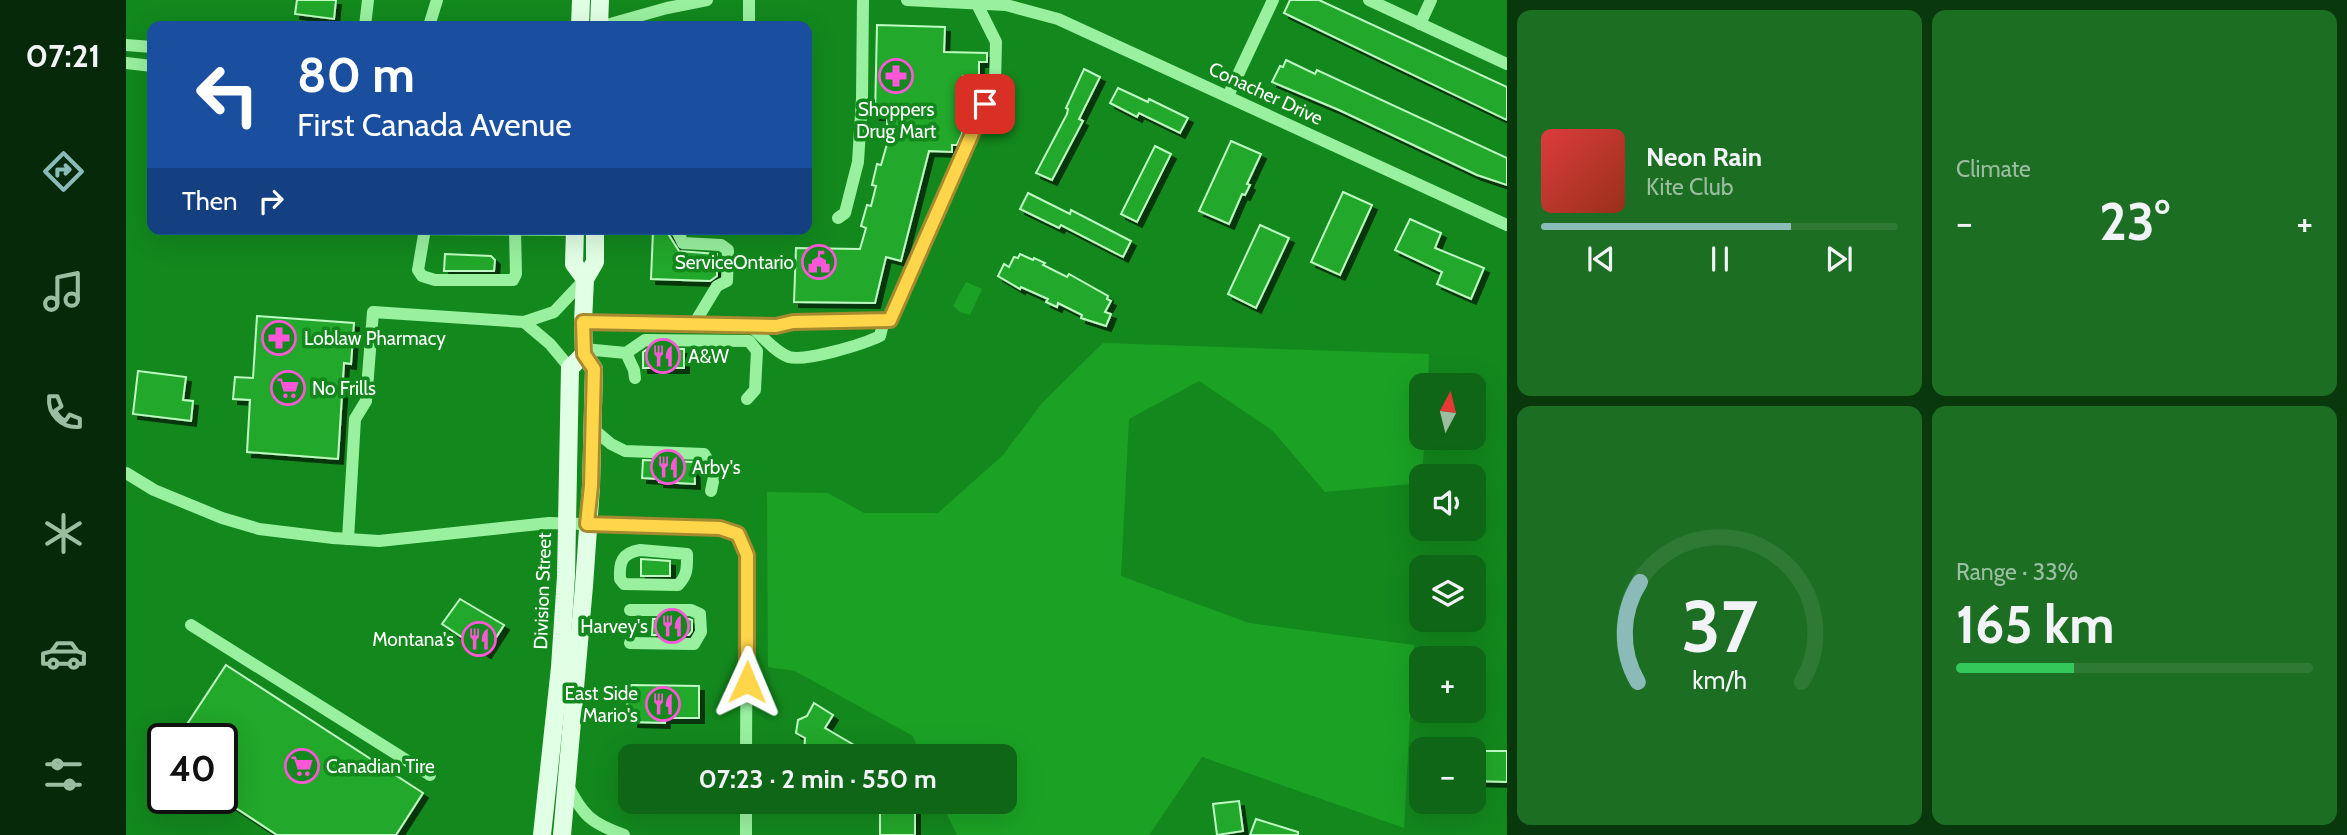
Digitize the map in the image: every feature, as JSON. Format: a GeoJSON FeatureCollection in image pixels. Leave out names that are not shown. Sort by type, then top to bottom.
{"type":"FeatureCollection","features":[{"type":"Feature","properties":{"kind":"main road"},"geometry":{"type":"LineString","coordinates":[[580,21],[581,0]]}},
{"type":"Feature","properties":{"kind":"main road"},"geometry":{"type":"LineString","coordinates":[[600,0],[601,21]]}},
{"type":"Feature","properties":{"kind":"main road","name":"Division Street"},"geometry":{"type":"LineString","coordinates":[[575,235],[574,264],[585,279]]}},
{"type":"Feature","properties":{"kind":"main road","name":"Division Street"},"geometry":{"type":"LineString","coordinates":[[562,835],[591,486],[594,369],[584,352],[583,322],[585,279],[595,262],[595,235]]}},
{"type":"Feature","properties":{"kind":"main road"},"geometry":{"type":"LineString","coordinates":[[570,368],[584,352]]}},
{"type":"Feature","properties":{"kind":"main road","name":"Division Street"},"geometry":{"type":"LineString","coordinates":[[542,835],[560,667],[566,561],[570,368]]}},
{"type":"Feature","properties":{"kind":"street"},"geometry":{"type":"LineString","coordinates":[[366,21],[368,0]]}},
{"type":"Feature","properties":{"kind":"street"},"geometry":{"type":"LineString","coordinates":[[431,21],[437,0]]}},
{"type":"Feature","properties":{"kind":"street"},"geometry":{"type":"LineString","coordinates":[[619,21],[707,0]]}},
{"type":"Feature","properties":{"kind":"street"},"geometry":{"type":"LineString","coordinates":[[749,21],[750,0]]}},
{"type":"Feature","properties":{"kind":"street"},"geometry":{"type":"LineString","coordinates":[[838,218],[845,213],[858,162],[863,0]]}},
{"type":"Feature","properties":{"kind":"street","name":"Conacher Drive"},"geometry":{"type":"LineString","coordinates":[[907,0],[1006,5],[1058,19],[1507,225]]}},
{"type":"Feature","properties":{"kind":"street"},"geometry":{"type":"LineString","coordinates":[[1228,96],[1273,0]]}},
{"type":"Feature","properties":{"kind":"street"},"geometry":{"type":"LineString","coordinates":[[1369,0],[1507,64]]}},
{"type":"Feature","properties":{"kind":"street"},"geometry":{"type":"LineString","coordinates":[[1420,23],[1431,0]]}},
{"type":"Feature","properties":{"kind":"street"},"geometry":{"type":"LineString","coordinates":[[583,322],[695,320],[750,325],[890,320],[995,84],[996,42],[977,4]]}},
{"type":"Feature","properties":{"kind":"street"},"geometry":{"type":"LineString","coordinates":[[126,45],[147,47]]}},
{"type":"Feature","properties":{"kind":"street"},"geometry":{"type":"LineString","coordinates":[[126,63],[147,65]]}},
{"type":"Feature","properties":{"kind":"street"},"geometry":{"type":"LineString","coordinates":[[423,235],[418,270],[422,276],[435,280],[513,280],[520,235]]}},
{"type":"Feature","properties":{"kind":"street"},"geometry":{"type":"LineString","coordinates":[[679,235],[683,243],[721,245],[728,250],[727,281],[717,286],[695,320]]}},
{"type":"Feature","properties":{"kind":"street"},"geometry":{"type":"LineString","coordinates":[[348,539],[355,419],[366,401],[373,312],[524,322],[554,312],[585,279]]}},
{"type":"Feature","properties":{"kind":"street"},"geometry":{"type":"LineString","coordinates":[[750,325],[784,355],[798,358],[862,345],[880,336],[884,320]]}},
{"type":"Feature","properties":{"kind":"street"},"geometry":{"type":"LineString","coordinates":[[524,322],[550,344],[570,368]]}},
{"type":"Feature","properties":{"kind":"street"},"geometry":{"type":"LineString","coordinates":[[584,352],[626,353],[645,340],[749,341],[757,351],[755,390],[747,400]]}},
{"type":"Feature","properties":{"kind":"street"},"geometry":{"type":"LineString","coordinates":[[626,353],[635,378]]}},
{"type":"Feature","properties":{"kind":"street"},"geometry":{"type":"LineString","coordinates":[[592,428],[611,444],[625,451],[704,454],[715,472],[710,491]]}},
{"type":"Feature","properties":{"kind":"street"},"geometry":{"type":"LineString","coordinates":[[126,473],[154,490],[222,518],[259,529],[348,539],[379,541],[463,533],[528,523],[720,528],[738,534],[747,555],[746,744]]}},
{"type":"Feature","properties":{"kind":"street"},"geometry":{"type":"LineString","coordinates":[[640,550],[687,554],[687,571],[684,578],[678,585],[624,584],[620,579],[619,567],[623,557],[640,550]]}},
{"type":"Feature","properties":{"kind":"street"},"geometry":{"type":"LineString","coordinates":[[630,610],[691,610],[700,614],[701,632],[694,644],[630,643]]}},
{"type":"Feature","properties":{"kind":"street"},"geometry":{"type":"LineString","coordinates":[[191,625],[430,775]]}},
{"type":"Feature","properties":{"kind":"street"},"geometry":{"type":"LineString","coordinates":[[567,785],[576,803],[591,821],[624,835]]}},
{"type":"Feature","properties":{"kind":"street"},"geometry":{"type":"LineString","coordinates":[[746,814],[746,835]]}},
{"type":"Feature","properties":{"kind":"green space"},"geometry":{"type":"Polygon","coordinates":[[[966,282],[982,289],[970,315],[953,306],[966,282]]]}},
{"type":"Feature","properties":{"kind":"green space"},"geometry":{"type":"Polygon","coordinates":[[[1103,343],[1429,354],[1428,373],[1409,373],[1409,450],[1424,450],[1423,464],[1409,464],[1409,484],[1325,492],[1273,431],[1199,381],[1129,419],[1121,576],[1249,623],[1414,645],[1409,646],[1410,723],[1404,828],[1202,757],[1149,835],[957,835],[947,814],[1017,814],[1017,744],[916,744],[913,736],[795,671],[768,667],[767,492],[828,493],[864,513],[938,513],[1003,455],[1042,403],[1103,343]]]}},
{"type":"Feature","properties":{"kind":"building"},"geometry":{"type":"Polygon","coordinates":[[[297,0],[336,0],[334,19],[295,14],[297,0]]]}},
{"type":"Feature","properties":{"kind":"building"},"geometry":{"type":"Polygon","coordinates":[[[1290,0],[1319,0],[1507,87],[1507,120],[1284,13],[1290,0]]]}},
{"type":"Feature","properties":{"kind":"building"},"geometry":{"type":"Polygon","coordinates":[[[877,25],[945,27],[944,52],[987,53],[987,62],[979,62],[979,77],[963,76],[962,134],[957,145],[952,145],[952,152],[929,151],[901,261],[886,257],[875,303],[794,302],[796,248],[860,249],[866,228],[861,226],[867,205],[871,206],[876,186],[872,185],[877,164],[881,165],[887,144],[887,115],[875,115],[877,25]]]}},
{"type":"Feature","properties":{"kind":"building"},"geometry":{"type":"Polygon","coordinates":[[[1286,60],[1315,74],[1317,70],[1507,158],[1507,185],[1477,175],[1339,110],[1272,82],[1286,60]]]}},
{"type":"Feature","properties":{"kind":"building"},"geometry":{"type":"Polygon","coordinates":[[[1084,69],[1100,77],[1079,119],[1083,121],[1052,180],[1036,173],[1067,114],[1066,108],[1084,69]]]}},
{"type":"Feature","properties":{"kind":"building"},"geometry":{"type":"Polygon","coordinates":[[[1118,88],[1148,102],[1149,99],[1188,118],[1180,133],[1139,113],[1137,117],[1110,103],[1118,88]]]}},
{"type":"Feature","properties":{"kind":"building"},"geometry":{"type":"Polygon","coordinates":[[[1231,141],[1261,154],[1247,184],[1250,185],[1245,195],[1242,194],[1229,224],[1199,211],[1231,141]]]}},
{"type":"Feature","properties":{"kind":"building"},"geometry":{"type":"Polygon","coordinates":[[[1155,146],[1171,154],[1137,222],[1121,214],[1155,146]]]}},
{"type":"Feature","properties":{"kind":"building"},"geometry":{"type":"Polygon","coordinates":[[[1343,192],[1372,205],[1340,275],[1311,262],[1343,192]]]}},
{"type":"Feature","properties":{"kind":"building"},"geometry":{"type":"Polygon","coordinates":[[[1028,193],[1070,214],[1071,210],[1131,241],[1123,257],[1061,225],[1059,228],[1020,209],[1028,193]]]}},
{"type":"Feature","properties":{"kind":"building"},"geometry":{"type":"Polygon","coordinates":[[[1410,219],[1441,233],[1435,248],[1484,268],[1471,299],[1437,284],[1442,272],[1395,250],[1410,219]]]}},
{"type":"Feature","properties":{"kind":"building"},"geometry":{"type":"Polygon","coordinates":[[[1260,225],[1289,238],[1256,308],[1228,294],[1260,225]]]}},
{"type":"Feature","properties":{"kind":"building"},"geometry":{"type":"Polygon","coordinates":[[[653,235],[669,235],[679,251],[717,254],[717,276],[710,281],[651,279],[653,235]]]}},
{"type":"Feature","properties":{"kind":"building"},"geometry":{"type":"Polygon","coordinates":[[[445,254],[491,256],[495,260],[494,271],[444,271],[445,254]]]}},
{"type":"Feature","properties":{"kind":"building"},"geometry":{"type":"Polygon","coordinates":[[[1020,254],[1045,263],[1043,265],[1067,277],[1069,274],[1108,296],[1107,299],[1111,301],[1105,312],[1111,314],[1106,326],[1081,318],[1082,315],[1058,303],[1057,307],[1046,302],[1048,299],[1021,287],[1020,289],[998,276],[1004,264],[1009,267],[1014,257],[1018,258],[1020,254]]]}},
{"type":"Feature","properties":{"kind":"building","name":"No Frills"},"geometry":{"type":"Polygon","coordinates":[[[257,316],[354,323],[351,364],[344,363],[338,459],[247,452],[250,400],[233,399],[235,377],[253,378],[257,316]]]}},
{"type":"Feature","properties":{"kind":"building","name":"A&W"},"geometry":{"type":"Polygon","coordinates":[[[648,349],[684,349],[684,368],[643,368],[643,352],[648,349]]]}},
{"type":"Feature","properties":{"kind":"building"},"geometry":{"type":"Polygon","coordinates":[[[138,371],[186,377],[183,400],[193,401],[191,421],[133,414],[138,371]]]}},
{"type":"Feature","properties":{"kind":"building","name":"Arby's"},"geometry":{"type":"Polygon","coordinates":[[[643,460],[694,462],[695,484],[642,478],[643,460]]]}},
{"type":"Feature","properties":{"kind":"building"},"geometry":{"type":"Polygon","coordinates":[[[641,559],[670,561],[670,576],[641,576],[641,559]]]}},
{"type":"Feature","properties":{"kind":"building","name":"Montana's"},"geometry":{"type":"Polygon","coordinates":[[[460,599],[504,625],[486,653],[442,624],[460,599]]]}},
{"type":"Feature","properties":{"kind":"building","name":"Harvey's"},"geometry":{"type":"Polygon","coordinates":[[[653,619],[689,619],[692,620],[692,631],[689,635],[652,635],[653,619]]]}},
{"type":"Feature","properties":{"kind":"building","name":"Canadian Tire"},"geometry":{"type":"Polygon","coordinates":[[[226,665],[423,793],[396,835],[277,835],[238,809],[238,723],[188,723],[226,665]]]}},
{"type":"Feature","properties":{"kind":"building","name":"East Side Mario's"},"geometry":{"type":"Polygon","coordinates":[[[631,685],[699,686],[699,718],[665,718],[665,723],[633,722],[633,714],[627,714],[627,689],[631,689],[631,685]]]}},
{"type":"Feature","properties":{"kind":"building"},"geometry":{"type":"Polygon","coordinates":[[[814,703],[833,715],[825,728],[852,744],[805,744],[805,738],[796,733],[798,720],[807,716],[814,703]]]}},
{"type":"Feature","properties":{"kind":"building"},"geometry":{"type":"Polygon","coordinates":[[[1486,751],[1507,751],[1507,782],[1486,781],[1486,751]]]}},
{"type":"Feature","properties":{"kind":"building"},"geometry":{"type":"Polygon","coordinates":[[[1239,801],[1243,831],[1217,835],[1213,804],[1239,801]]]}},
{"type":"Feature","properties":{"kind":"building"},"geometry":{"type":"Polygon","coordinates":[[[880,814],[915,814],[915,835],[880,835],[880,814]]]}},
{"type":"Feature","properties":{"kind":"building"},"geometry":{"type":"Polygon","coordinates":[[[1256,819],[1298,832],[1298,835],[1250,835],[1256,819]]]}},
{"type":"Feature","properties":{"kind":"place","name":"Shoppers Drug Mart"},"geometry":{"type":"Point","coordinates":[896,76]}},
{"type":"Feature","properties":{"kind":"place","name":"ServiceOntario"},"geometry":{"type":"Point","coordinates":[819,262]}},
{"type":"Feature","properties":{"kind":"place","name":"Loblaw Pharmacy"},"geometry":{"type":"Point","coordinates":[279,338]}},
{"type":"Feature","properties":{"kind":"place","name":"A&W"},"geometry":{"type":"Point","coordinates":[663,356]}},
{"type":"Feature","properties":{"kind":"place","name":"No Frills"},"geometry":{"type":"Point","coordinates":[288,388]}},
{"type":"Feature","properties":{"kind":"place","name":"Arby's"},"geometry":{"type":"Point","coordinates":[668,467]}},
{"type":"Feature","properties":{"kind":"place","name":"Harvey's"},"geometry":{"type":"Point","coordinates":[672,626]}},
{"type":"Feature","properties":{"kind":"place","name":"Montana's"},"geometry":{"type":"Point","coordinates":[479,639]}},
{"type":"Feature","properties":{"kind":"place","name":"East Side Mario's"},"geometry":{"type":"Point","coordinates":[663,704]}},
{"type":"Feature","properties":{"kind":"place","name":"Canadian Tire"},"geometry":{"type":"Point","coordinates":[302,766]}},
{"type":"Feature","properties":{"kind":"route"},"geometry":{"type":"LineString","coordinates":[[747,682],[747,555],[738,534],[720,528],[587,524],[591,486],[594,369],[584,354],[583,322],[776,326],[793,322],[890,320],[985,104]]}}]}
